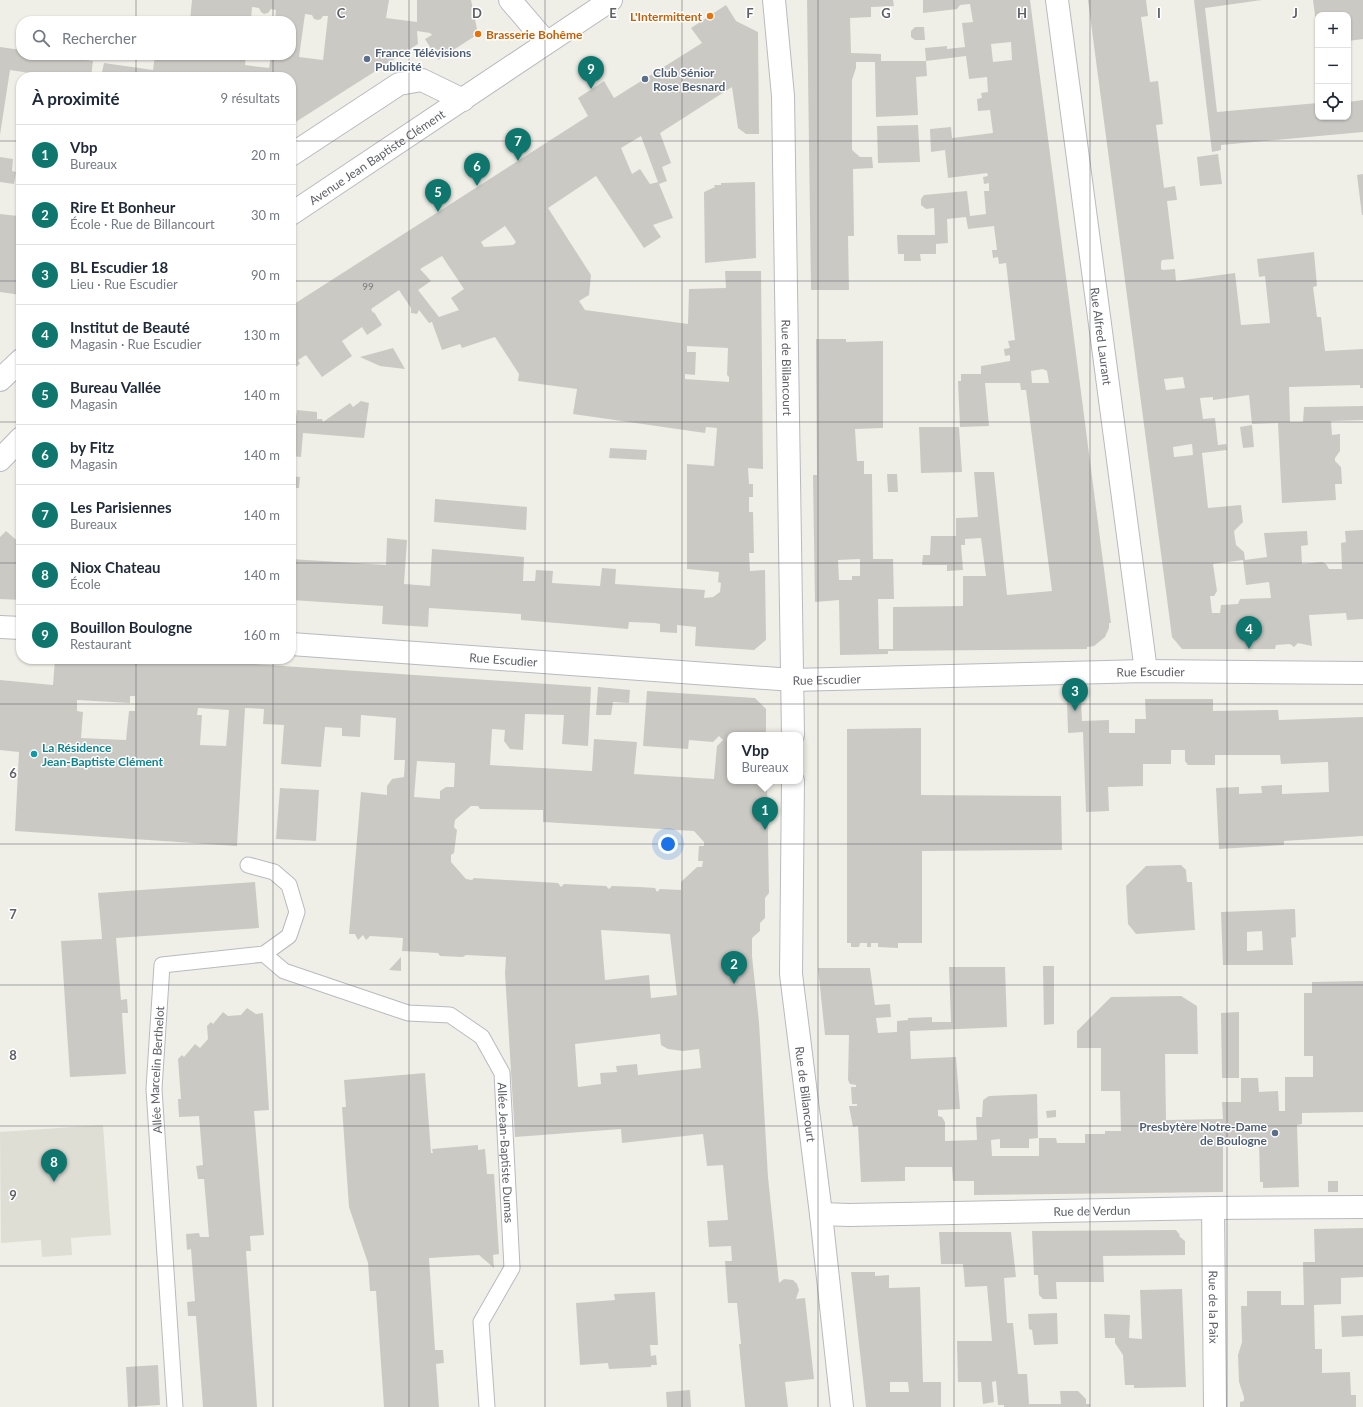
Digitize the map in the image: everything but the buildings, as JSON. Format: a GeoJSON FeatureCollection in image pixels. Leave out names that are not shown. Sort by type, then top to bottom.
{"type":"FeatureCollection","features":[{"type":"Feature","properties":{"kind":"street"},"geometry":{"type":"LineString","coordinates":[[510,0],[546,42]]}},
{"type":"Feature","properties":{"kind":"street","name":"Avenue Jean Baptiste Clément"},"geometry":{"type":"LineString","coordinates":[[296,211],[463,100],[546,42],[611,0]]}},
{"type":"Feature","properties":{"kind":"street","name":"Rue de Billancourt"},"geometry":{"type":"LineString","coordinates":[[774,0],[782,96],[793,732]]}},
{"type":"Feature","properties":{"kind":"street","name":"Rue Alfred Laurant"},"geometry":{"type":"LineString","coordinates":[[1058,0],[1146,671]]}},
{"type":"Feature","properties":{"kind":"street","name":"Avenue Jean Baptiste Clément"},"geometry":{"type":"LineString","coordinates":[[296,152],[399,84],[422,80],[463,100]]}},
{"type":"Feature","properties":{"kind":"street"},"geometry":{"type":"LineString","coordinates":[[0,380],[16,365]]}},
{"type":"Feature","properties":{"kind":"street"},"geometry":{"type":"LineString","coordinates":[[0,460],[16,443]]}},
{"type":"Feature","properties":{"kind":"street"},"geometry":{"type":"LineString","coordinates":[[0,627],[16,628]]}},
{"type":"Feature","properties":{"kind":"street","name":"Rue Escudier"},"geometry":{"type":"LineString","coordinates":[[296,644],[793,680],[1146,671],[1363,673]]}},
{"type":"Feature","properties":{"kind":"street","name":"Rue de Billancourt"},"geometry":{"type":"LineString","coordinates":[[793,784],[791,974],[821,1214],[842,1407]]}},
{"type":"Feature","properties":{"kind":"street","name":"Rue de Verdun"},"geometry":{"type":"LineString","coordinates":[[821,1214],[849,1215],[1213,1208],[1363,1207]]}},
{"type":"Feature","properties":{"kind":"street","name":"Rue de la Paix"},"geometry":{"type":"LineString","coordinates":[[1213,1208],[1214,1407]]}},
{"type":"Feature","properties":{"kind":"lane","name":"Allée Marcelin Berthelot"},"geometry":{"type":"LineString","coordinates":[[175,1407],[154,1089],[162,965],[264,954],[289,936],[297,912],[289,885],[274,872],[248,865]]}},
{"type":"Feature","properties":{"kind":"lane","name":"Allée Jean-Baptiste Dumas"},"geometry":{"type":"LineString","coordinates":[[264,954],[284,971],[408,1013],[450,1015],[482,1037],[502,1073],[512,1268],[481,1322],[487,1407]]}},
{"type":"Feature","properties":{"kind":"shaded area"},"geometry":{"type":"Polygon","coordinates":[[[103,1125],[111,1235],[71,1238],[72,1255],[42,1257],[41,1240],[1,1243],[0,1132],[103,1125]]]}},
{"type":"Feature","properties":{"kind":"place","name":"L'Intermittent"},"geometry":{"type":"Point","coordinates":[710,16]}},
{"type":"Feature","properties":{"kind":"place","name":"Brasserie Bohême"},"geometry":{"type":"Point","coordinates":[478,34]}},
{"type":"Feature","properties":{"kind":"place","name":"France Télévisions Publicité"},"geometry":{"type":"Point","coordinates":[367,59]}},
{"type":"Feature","properties":{"kind":"place","name":"Club Sénior Rose Besnard"},"geometry":{"type":"Point","coordinates":[645,79]}},
{"type":"Feature","properties":{"kind":"place","name":"Bouillon Boulogne"},"geometry":{"type":"Point","coordinates":[591,89]}},
{"type":"Feature","properties":{"kind":"place","name":"Les Parisiennes"},"geometry":{"type":"Point","coordinates":[518,161]}},
{"type":"Feature","properties":{"kind":"place","name":"by Fitz"},"geometry":{"type":"Point","coordinates":[477,186]}},
{"type":"Feature","properties":{"kind":"place","name":"Bureau Vallée"},"geometry":{"type":"Point","coordinates":[438,212]}},
{"type":"Feature","properties":{"kind":"place","name":"Institut de Beauté"},"geometry":{"type":"Point","coordinates":[1249,649]}},
{"type":"Feature","properties":{"kind":"place","name":"BL Escudier 18"},"geometry":{"type":"Point","coordinates":[1075,711]}},
{"type":"Feature","properties":{"kind":"place","name":"La Résidence Jean-Baptiste Clément"},"geometry":{"type":"Point","coordinates":[34,754]}},
{"type":"Feature","properties":{"kind":"place","name":"Vbp"},"geometry":{"type":"Point","coordinates":[765,830]}},
{"type":"Feature","properties":{"kind":"place","name":"Rire Et Bonheur"},"geometry":{"type":"Point","coordinates":[734,984]}},
{"type":"Feature","properties":{"kind":"place","name":"Presbytère Notre-Dame de Boulogne"},"geometry":{"type":"Point","coordinates":[1275,1133]}},
{"type":"Feature","properties":{"kind":"place","name":"Niox Chateau"},"geometry":{"type":"Point","coordinates":[54,1182]}}]}
